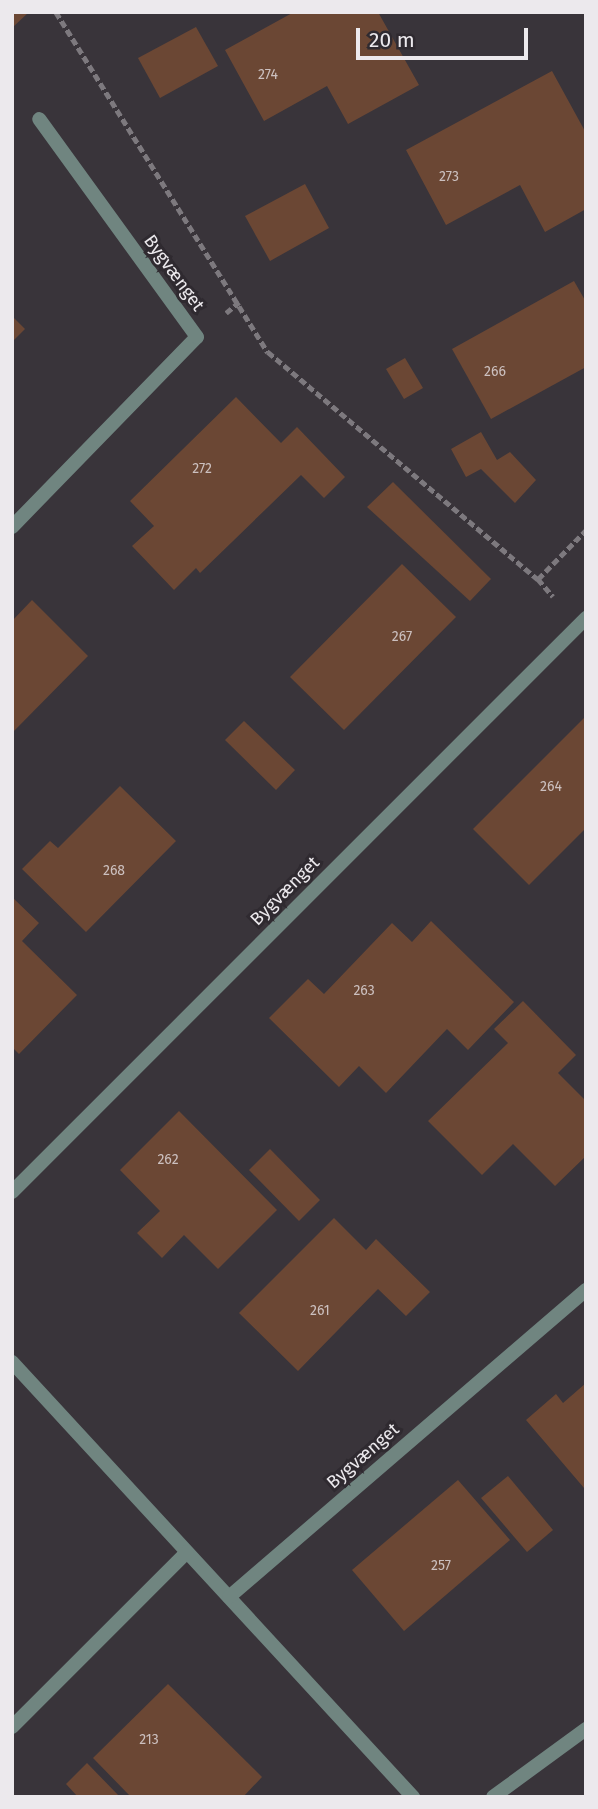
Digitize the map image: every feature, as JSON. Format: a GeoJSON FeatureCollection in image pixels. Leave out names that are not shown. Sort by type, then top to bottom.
{"type":"FeatureCollection","features":[{"type":"Feature","properties":{"kind":"street","name":"Bygvænget"},"geometry":{"type":"LineString","coordinates":[[12,527],[197,337],[39,119]]}},
{"type":"Feature","properties":{"kind":"street","name":"Bygvænget"},"geometry":{"type":"LineString","coordinates":[[12,1192],[586,618]]}},
{"type":"Feature","properties":{"kind":"street","name":"Bygvænget"},"geometry":{"type":"LineString","coordinates":[[229,1597],[586,1290]]}},
{"type":"Feature","properties":{"kind":"street"},"geometry":{"type":"LineString","coordinates":[[12,1362],[413,1797]]}},
{"type":"Feature","properties":{"kind":"street"},"geometry":{"type":"LineString","coordinates":[[12,1727],[187,1552]]}},
{"type":"Feature","properties":{"kind":"street"},"geometry":{"type":"LineString","coordinates":[[493,1797],[586,1729]]}},
{"type":"Feature","properties":{"kind":"path"},"geometry":{"type":"LineString","coordinates":[[56,12],[268,352],[538,579],[586,530]]}},
{"type":"Feature","properties":{"kind":"building"},"geometry":{"type":"Polygon","coordinates":[[[12,12],[29,12],[12,28],[12,12]]]}},
{"type":"Feature","properties":{"kind":"building"},"geometry":{"type":"Polygon","coordinates":[[[294,12],[378,12],[419,85],[348,124],[327,86],[264,121],[225,50],[294,12]]]}},
{"type":"Feature","properties":{"kind":"building"},"geometry":{"type":"Polygon","coordinates":[[[196,27],[218,66],[160,98],[138,58],[196,27]]]}},
{"type":"Feature","properties":{"kind":"building"},"geometry":{"type":"Polygon","coordinates":[[[552,71],[586,133],[586,209],[545,232],[520,185],[446,225],[406,150],[552,71]]]}},
{"type":"Feature","properties":{"kind":"building"},"geometry":{"type":"Polygon","coordinates":[[[305,184],[329,228],[270,261],[245,216],[305,184]]]}},
{"type":"Feature","properties":{"kind":"building"},"geometry":{"type":"Polygon","coordinates":[[[574,281],[586,302],[586,367],[491,419],[452,349],[574,281]]]}},
{"type":"Feature","properties":{"kind":"building"},"geometry":{"type":"Polygon","coordinates":[[[12,316],[25,329],[12,342],[12,316]]]}},
{"type":"Feature","properties":{"kind":"building"},"geometry":{"type":"Polygon","coordinates":[[[405,358],[423,388],[404,399],[386,369],[405,358]]]}},
{"type":"Feature","properties":{"kind":"building"},"geometry":{"type":"Polygon","coordinates":[[[236,397],[281,443],[297,427],[345,477],[324,498],[301,475],[200,573],[196,568],[174,590],[132,546],[154,526],[130,501],[236,397]]]}},
{"type":"Feature","properties":{"kind":"building"},"geometry":{"type":"Polygon","coordinates":[[[481,432],[497,460],[510,452],[536,480],[515,503],[481,469],[466,477],[451,449],[481,432]]]}},
{"type":"Feature","properties":{"kind":"building"},"geometry":{"type":"Polygon","coordinates":[[[393,482],[491,579],[470,601],[367,507],[393,482]]]}},
{"type":"Feature","properties":{"kind":"building"},"geometry":{"type":"Polygon","coordinates":[[[402,564],[456,617],[344,730],[290,677],[402,564]]]}},
{"type":"Feature","properties":{"kind":"building"},"geometry":{"type":"Polygon","coordinates":[[[32,600],[88,656],[12,733],[12,621],[32,600]]]}},
{"type":"Feature","properties":{"kind":"building"},"geometry":{"type":"Polygon","coordinates":[[[586,716],[586,828],[529,885],[473,829],[586,716]]]}},
{"type":"Feature","properties":{"kind":"building"},"geometry":{"type":"Polygon","coordinates":[[[244,721],[295,770],[276,790],[225,740],[244,721]]]}},
{"type":"Feature","properties":{"kind":"building"},"geometry":{"type":"Polygon","coordinates":[[[120,786],[176,841],[86,932],[22,869],[50,841],[58,848],[120,786]]]}},
{"type":"Feature","properties":{"kind":"building"},"geometry":{"type":"Polygon","coordinates":[[[12,897],[39,923],[22,941],[77,995],[19,1054],[12,1047],[12,897]]]}},
{"type":"Feature","properties":{"kind":"building"},"geometry":{"type":"Polygon","coordinates":[[[431,921],[514,1002],[468,1050],[447,1029],[386,1093],[359,1066],[339,1087],[269,1018],[308,979],[324,994],[392,923],[412,942],[431,921]]]}},
{"type":"Feature","properties":{"kind":"building"},"geometry":{"type":"Polygon","coordinates":[[[523,1001],[576,1055],[558,1073],[586,1101],[586,1156],[555,1186],[513,1144],[482,1175],[428,1121],[508,1043],[494,1029],[523,1001]]]}},
{"type":"Feature","properties":{"kind":"building"},"geometry":{"type":"Polygon","coordinates":[[[179,1111],[277,1210],[218,1269],[184,1235],[162,1258],[137,1233],[160,1211],[120,1170],[179,1111]]]}},
{"type":"Feature","properties":{"kind":"building"},"geometry":{"type":"Polygon","coordinates":[[[270,1149],[320,1200],[299,1221],[249,1170],[270,1149]]]}},
{"type":"Feature","properties":{"kind":"building"},"geometry":{"type":"Polygon","coordinates":[[[334,1218],[366,1250],[376,1239],[430,1292],[406,1316],[378,1289],[298,1371],[239,1313],[334,1218]]]}},
{"type":"Feature","properties":{"kind":"building"},"geometry":{"type":"Polygon","coordinates":[[[586,1383],[584,1488],[526,1420],[556,1394],[563,1403],[586,1383]]]}},
{"type":"Feature","properties":{"kind":"building"},"geometry":{"type":"Polygon","coordinates":[[[508,1476],[553,1530],[527,1552],[481,1498],[508,1476]]]}},
{"type":"Feature","properties":{"kind":"building"},"geometry":{"type":"Polygon","coordinates":[[[458,1480],[510,1540],[404,1631],[352,1570],[458,1480]]]}},
{"type":"Feature","properties":{"kind":"building"},"geometry":{"type":"Polygon","coordinates":[[[168,1684],[262,1777],[243,1797],[131,1797],[93,1758],[168,1684]]]}},
{"type":"Feature","properties":{"kind":"building"},"geometry":{"type":"Polygon","coordinates":[[[87,1763],[120,1797],[78,1797],[66,1784],[87,1763]]]}}]}
